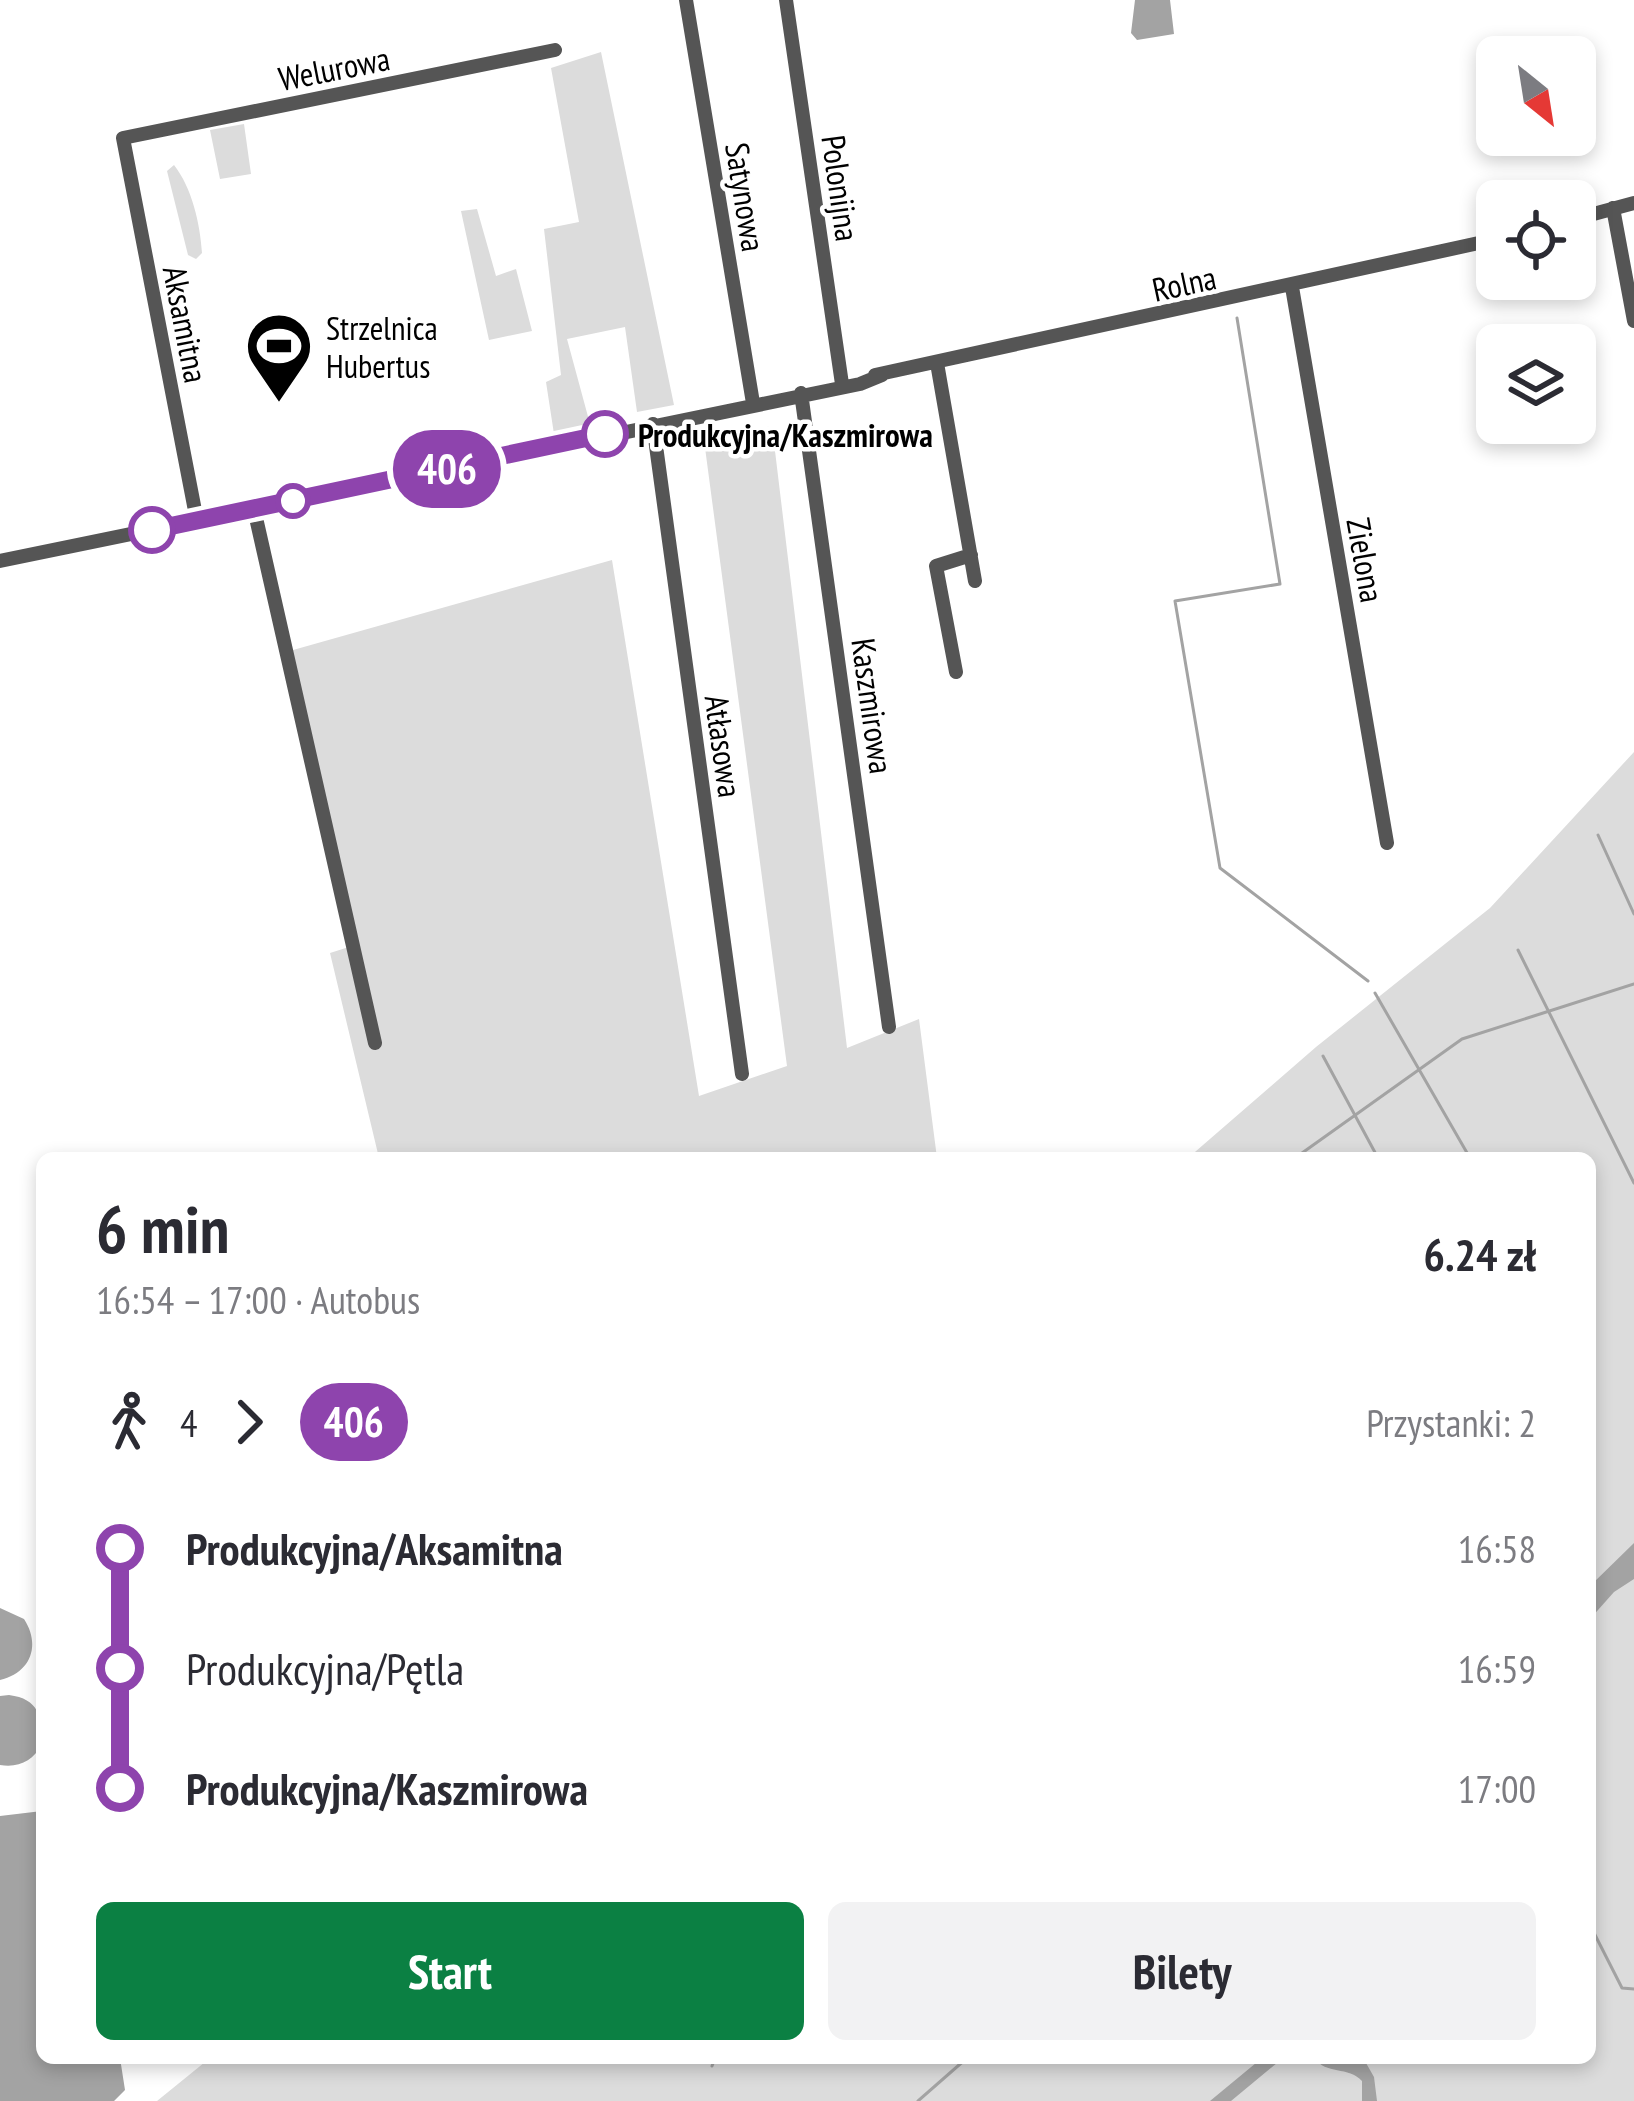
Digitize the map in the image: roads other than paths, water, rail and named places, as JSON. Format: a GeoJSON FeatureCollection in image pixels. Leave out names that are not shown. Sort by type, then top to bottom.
{"type":"FeatureCollection","features":[{"type":"Feature","properties":{"kind":"street","name":"Satynowa"},"geometry":{"type":"LineString","coordinates":[[686,0],[753,403]]}},
{"type":"Feature","properties":{"kind":"street","name":"Polonijna"},"geometry":{"type":"LineString","coordinates":[[786,0],[842,384]]}},
{"type":"Feature","properties":{"kind":"street","name":"Welurowa"},"geometry":{"type":"LineString","coordinates":[[123,138],[555,50]]}},
{"type":"Feature","properties":{"kind":"street","name":"Aksamitna"},"geometry":{"type":"LineString","coordinates":[[123,138],[197,520]]}},
{"type":"Feature","properties":{"kind":"street"},"geometry":{"type":"LineString","coordinates":[[1596,212],[1634,202]]}},
{"type":"Feature","properties":{"kind":"street"},"geometry":{"type":"LineString","coordinates":[[1612,208],[1634,321]]}},
{"type":"Feature","properties":{"kind":"street","name":"Rolna"},"geometry":{"type":"LineString","coordinates":[[0,561],[801,393],[1476,244]]}},
{"type":"Feature","properties":{"kind":"street","name":"Zielona"},"geometry":{"type":"LineString","coordinates":[[1292,286],[1387,843]]}},
{"type":"Feature","properties":{"kind":"street"},"geometry":{"type":"LineString","coordinates":[[937,363],[975,581]]}},
{"type":"Feature","properties":{"kind":"street","name":"Kaszmirowa"},"geometry":{"type":"LineString","coordinates":[[801,393],[890,1027]]}},
{"type":"Feature","properties":{"kind":"street","name":"Atłasowa"},"geometry":{"type":"LineString","coordinates":[[653,424],[742,1074]]}},
{"type":"Feature","properties":{"kind":"street"},"geometry":{"type":"LineString","coordinates":[[254,509],[375,1043]]}},
{"type":"Feature","properties":{"kind":"street"},"geometry":{"type":"LineString","coordinates":[[956,672],[936,566],[970,555]]}},
{"type":"Feature","properties":{"kind":"waterway"},"geometry":{"type":"LineString","coordinates":[[1237,318],[1280,584],[1175,601],[1220,868],[1368,981]]}},
{"type":"Feature","properties":{"kind":"waterway"},"geometry":{"type":"LineString","coordinates":[[1598,835],[1634,914]]}},
{"type":"Feature","properties":{"kind":"waterway"},"geometry":{"type":"LineString","coordinates":[[1518,950],[1634,1183]]}},
{"type":"Feature","properties":{"kind":"waterway"},"geometry":{"type":"LineString","coordinates":[[1303,1152],[1462,1039],[1634,984]]}},
{"type":"Feature","properties":{"kind":"waterway"},"geometry":{"type":"LineString","coordinates":[[1375,993],[1467,1152]]}},
{"type":"Feature","properties":{"kind":"waterway"},"geometry":{"type":"LineString","coordinates":[[1323,1056],[1375,1152]]}},
{"type":"Feature","properties":{"kind":"waterway"},"geometry":{"type":"LineString","coordinates":[[1596,1937],[1622,1988],[1634,1989]]}},
{"type":"Feature","properties":{"kind":"waterway"},"geometry":{"type":"LineString","coordinates":[[918,2101],[960,2064]]}},
{"type":"Feature","properties":{"kind":"place","name":"Strzelnica Hubertus"},"geometry":{"type":"Point","coordinates":[279,405]}},
{"type":"Feature","properties":{"kind":"place","name":"Produkcyjna/Kaszmirowa"},"geometry":{"type":"Point","coordinates":[605,434]}}]}
